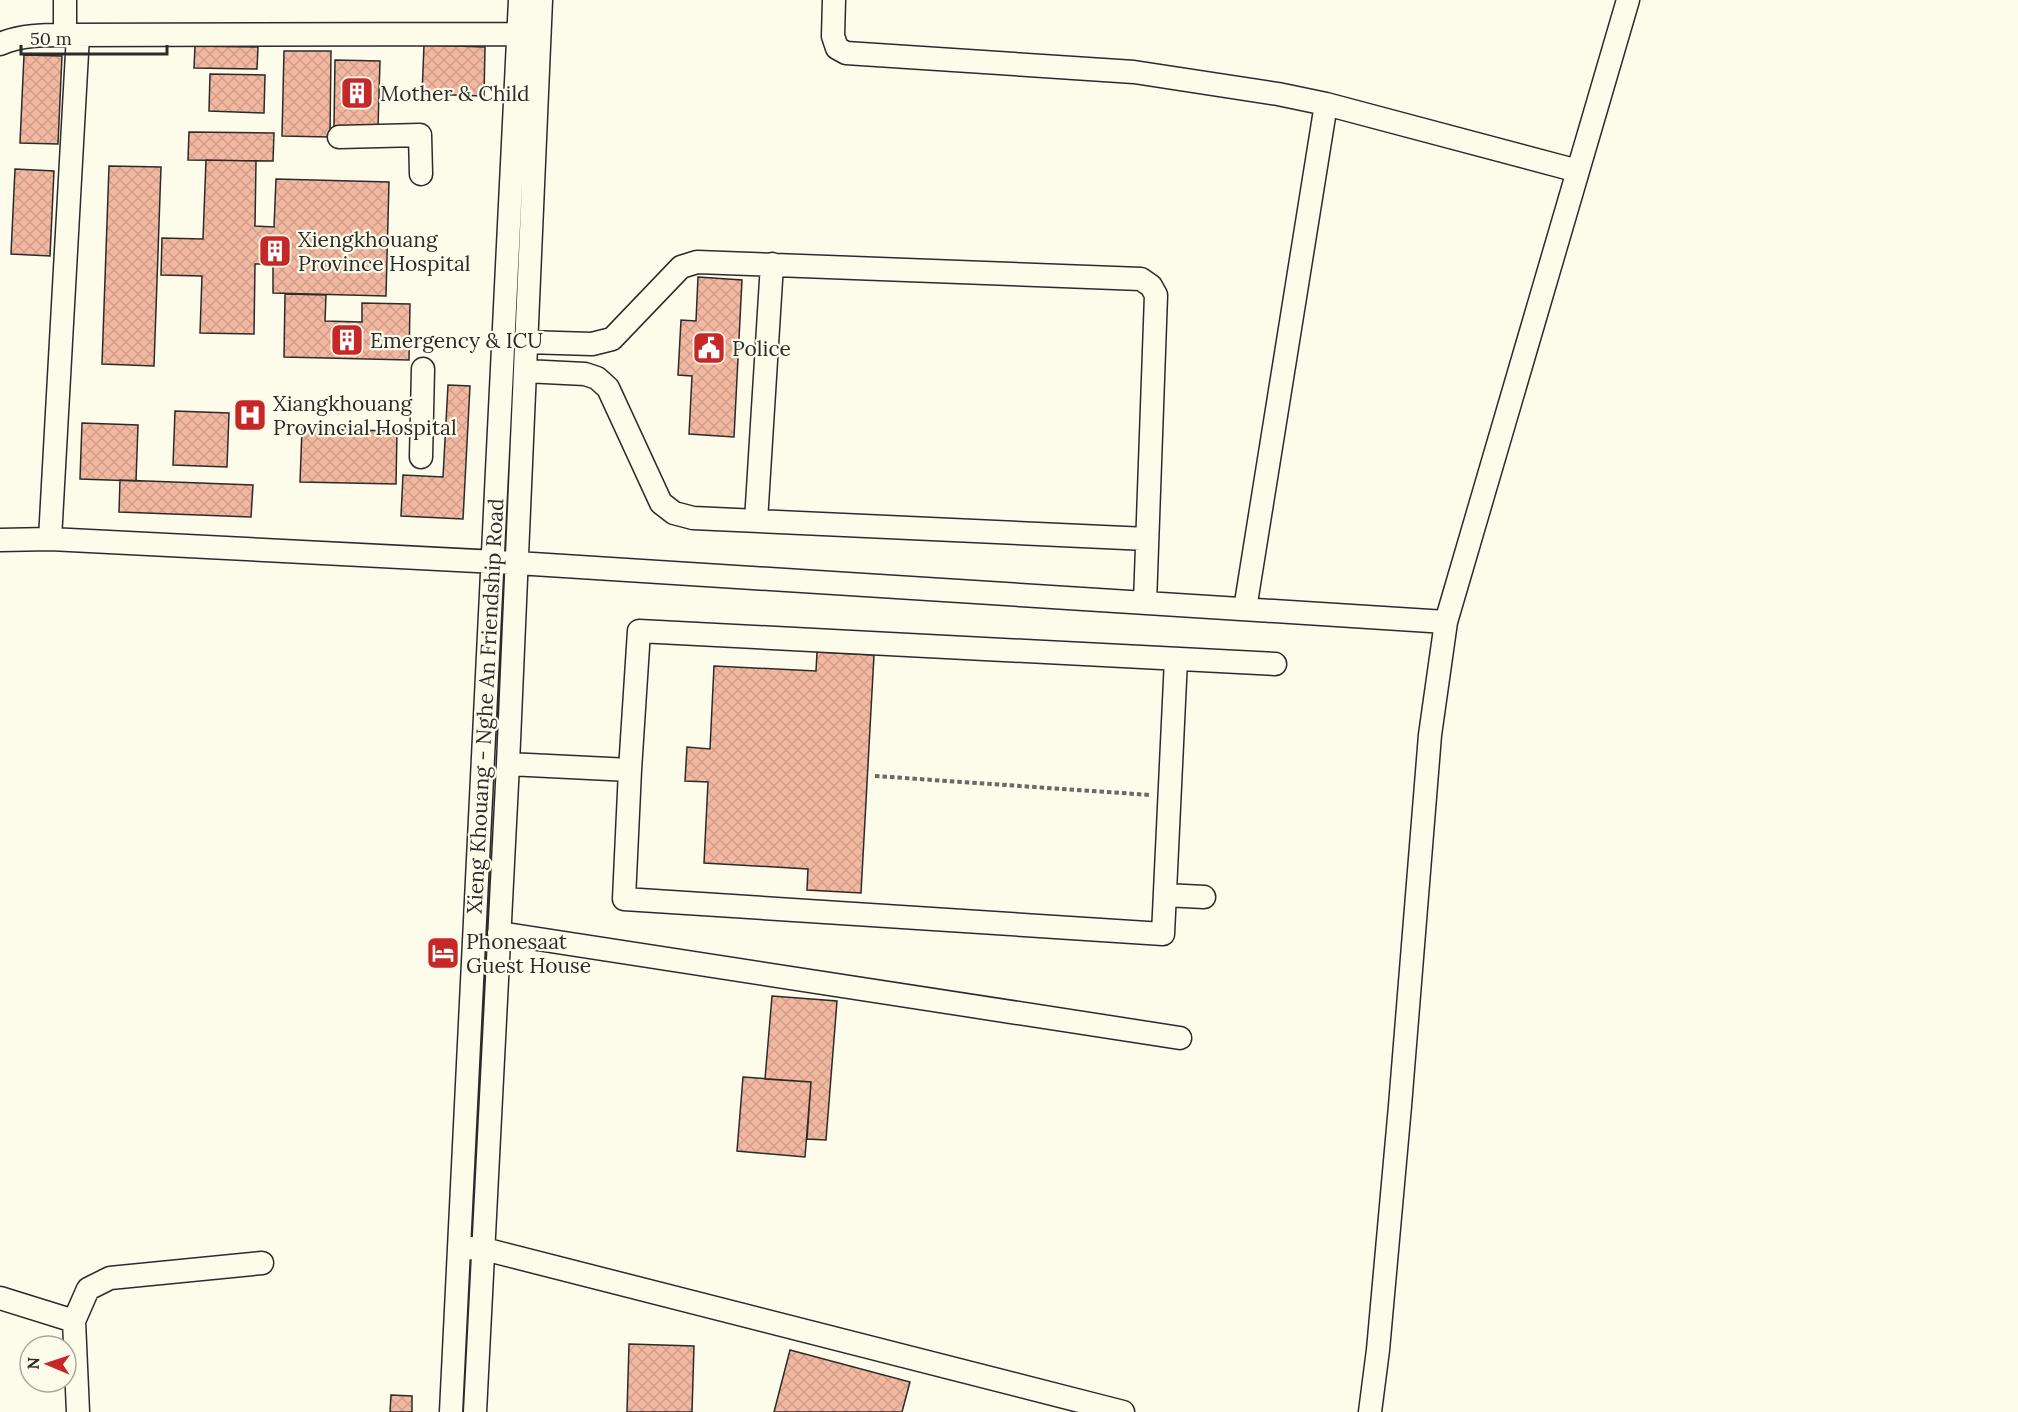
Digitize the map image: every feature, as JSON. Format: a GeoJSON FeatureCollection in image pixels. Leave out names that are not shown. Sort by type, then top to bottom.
{"type":"FeatureCollection","features":[{"type":"Feature","properties":{"kind":"street"},"geometry":{"type":"LineString","coordinates":[[50,539],[71,35],[65,0]]}},
{"type":"Feature","properties":{"kind":"street","name":"Xieng Khouang - Nghe An Friendship Road"},"geometry":{"type":"LineString","coordinates":[[451,1412],[520,0]]}},
{"type":"Feature","properties":{"kind":"street","name":"Xieng Khouang - Nghe An Friendship Road"},"geometry":{"type":"LineString","coordinates":[[475,1412],[508,764],[541,0]]}},
{"type":"Feature","properties":{"kind":"street"},"geometry":{"type":"LineString","coordinates":[[834,0],[833,36],[837,48],[846,53],[1134,72],[1278,94],[1326,104],[1578,171]]}},
{"type":"Feature","properties":{"kind":"street"},"geometry":{"type":"LineString","coordinates":[[1370,1412],[1378,1350],[1400,1106],[1430,735],[1446,622],[1628,0]]}},
{"type":"Feature","properties":{"kind":"street"},"geometry":{"type":"LineString","coordinates":[[0,44],[12,39],[34,36],[71,35],[518,34]]}},
{"type":"Feature","properties":{"kind":"street"},"geometry":{"type":"LineString","coordinates":[[1245,609],[1326,104]]}},
{"type":"Feature","properties":{"kind":"street"},"geometry":{"type":"LineString","coordinates":[[339,136],[420,135],[421,174]]}},
{"type":"Feature","properties":{"kind":"street"},"geometry":{"type":"LineString","coordinates":[[526,342],[592,344],[612,339],[681,267],[697,262],[1141,279],[1151,286],[1156,296],[1145,603]]}},
{"type":"Feature","properties":{"kind":"street"},"geometry":{"type":"LineString","coordinates":[[756,521],[772,264]]}},
{"type":"Feature","properties":{"kind":"street"},"geometry":{"type":"LineString","coordinates":[[421,457],[423,369]]}},
{"type":"Feature","properties":{"kind":"street"},"geometry":{"type":"LineString","coordinates":[[525,371],[585,374],[597,378],[608,388],[661,503],[674,513],[693,518],[1147,539]]}},
{"type":"Feature","properties":{"kind":"street"},"geometry":{"type":"LineString","coordinates":[[0,540],[50,539],[517,563],[1446,622]]}},
{"type":"Feature","properties":{"kind":"street"},"geometry":{"type":"LineString","coordinates":[[1176,659],[1163,934],[624,899],[639,631],[1275,664]]}},
{"type":"Feature","properties":{"kind":"street"},"geometry":{"type":"LineString","coordinates":[[508,764],[630,770]]}},
{"type":"Feature","properties":{"kind":"street"},"geometry":{"type":"LineString","coordinates":[[1165,895],[1204,897]]}},
{"type":"Feature","properties":{"kind":"street"},"geometry":{"type":"LineString","coordinates":[[499,933],[1180,1038]]}},
{"type":"Feature","properties":{"kind":"street"},"geometry":{"type":"LineString","coordinates":[[459,1247],[484,1250],[1109,1410]]}},
{"type":"Feature","properties":{"kind":"street"},"geometry":{"type":"LineString","coordinates":[[78,1412],[74,1321],[88,1289],[110,1278],[262,1263]]}},
{"type":"Feature","properties":{"kind":"street"},"geometry":{"type":"LineString","coordinates":[[0,1298],[74,1321]]}},
{"type":"Feature","properties":{"kind":"path"},"geometry":{"type":"LineString","coordinates":[[875,776],[1169,796]]}},
{"type":"Feature","properties":{"kind":"building"},"geometry":{"type":"Polygon","coordinates":[[[424,45],[485,47],[484,96],[422,94],[424,45]]]}},
{"type":"Feature","properties":{"kind":"building"},"geometry":{"type":"Polygon","coordinates":[[[195,46],[258,47],[257,69],[194,68],[195,46]]]}},
{"type":"Feature","properties":{"kind":"building"},"geometry":{"type":"Polygon","coordinates":[[[284,51],[331,51],[330,137],[282,136],[284,51]]]}},
{"type":"Feature","properties":{"kind":"building"},"geometry":{"type":"Polygon","coordinates":[[[24,55],[62,56],[58,144],[20,143],[24,55]]]}},
{"type":"Feature","properties":{"kind":"building","name":"Mother & Child"},"geometry":{"type":"Polygon","coordinates":[[[335,60],[380,61],[378,127],[334,126],[335,60]]]}},
{"type":"Feature","properties":{"kind":"building"},"geometry":{"type":"Polygon","coordinates":[[[210,74],[265,75],[264,113],[209,111],[210,74]]]}},
{"type":"Feature","properties":{"kind":"building"},"geometry":{"type":"Polygon","coordinates":[[[189,132],[274,133],[273,161],[188,160],[189,132]]]}},
{"type":"Feature","properties":{"kind":"building","name":"Xiengkhouang Province Hospital"},"geometry":{"type":"Polygon","coordinates":[[[206,160],[256,161],[255,226],[274,227],[276,179],[389,182],[386,296],[273,293],[273,264],[255,264],[254,334],[200,333],[202,276],[161,275],[162,238],[203,239],[206,160]]]}},
{"type":"Feature","properties":{"kind":"building"},"geometry":{"type":"Polygon","coordinates":[[[109,166],[161,167],[154,366],[102,364],[109,166]]]}},
{"type":"Feature","properties":{"kind":"building"},"geometry":{"type":"Polygon","coordinates":[[[15,169],[54,171],[50,256],[11,254],[15,169]]]}},
{"type":"Feature","properties":{"kind":"building","name":"Police"},"geometry":{"type":"Polygon","coordinates":[[[698,277],[742,280],[734,437],[689,434],[692,376],[678,375],[681,320],[696,321],[698,277]]]}},
{"type":"Feature","properties":{"kind":"building","name":"Emergency & ICU"},"geometry":{"type":"Polygon","coordinates":[[[285,294],[326,295],[325,321],[362,322],[362,303],[410,304],[409,360],[284,357],[285,294]]]}},
{"type":"Feature","properties":{"kind":"building"},"geometry":{"type":"Polygon","coordinates":[[[448,385],[470,386],[463,519],[401,516],[403,475],[443,477],[448,385]]]}},
{"type":"Feature","properties":{"kind":"building"},"geometry":{"type":"Polygon","coordinates":[[[175,411],[229,413],[227,467],[173,465],[175,411]]]}},
{"type":"Feature","properties":{"kind":"building"},"geometry":{"type":"Polygon","coordinates":[[[82,423],[138,425],[136,481],[80,479],[82,423]]]}},
{"type":"Feature","properties":{"kind":"building"},"geometry":{"type":"Polygon","coordinates":[[[302,429],[397,431],[396,484],[300,482],[302,429]]]}},
{"type":"Feature","properties":{"kind":"building"},"geometry":{"type":"Polygon","coordinates":[[[120,480],[253,485],[251,517],[119,512],[120,480]]]}},
{"type":"Feature","properties":{"kind":"building"},"geometry":{"type":"Polygon","coordinates":[[[817,652],[874,655],[861,893],[807,890],[808,869],[704,863],[708,782],[685,781],[687,747],[710,749],[714,666],[816,671],[817,652]]]}},
{"type":"Feature","properties":{"kind":"building"},"geometry":{"type":"Polygon","coordinates":[[[772,996],[837,1001],[826,1140],[807,1139],[811,1082],[765,1079],[772,996]]]}},
{"type":"Feature","properties":{"kind":"building"},"geometry":{"type":"Polygon","coordinates":[[[743,1077],[811,1082],[805,1157],[737,1151],[743,1077]]]}},
{"type":"Feature","properties":{"kind":"building"},"geometry":{"type":"Polygon","coordinates":[[[629,1344],[694,1346],[692,1412],[627,1412],[629,1344]]]}},
{"type":"Feature","properties":{"kind":"building"},"geometry":{"type":"Polygon","coordinates":[[[790,1350],[910,1382],[902,1412],[774,1412],[790,1350]]]}},
{"type":"Feature","properties":{"kind":"building"},"geometry":{"type":"Polygon","coordinates":[[[391,1395],[412,1396],[412,1412],[390,1412],[391,1395]]]}},
{"type":"Feature","properties":{"kind":"place","name":"Mother & Child"},"geometry":{"type":"Point","coordinates":[357,93]}},
{"type":"Feature","properties":{"kind":"place","name":"Xiengkhouang Province Hospital"},"geometry":{"type":"Point","coordinates":[275,251]}},
{"type":"Feature","properties":{"kind":"place","name":"Emergency & ICU"},"geometry":{"type":"Point","coordinates":[347,340]}},
{"type":"Feature","properties":{"kind":"place","name":"Police"},"geometry":{"type":"Point","coordinates":[709,348]}},
{"type":"Feature","properties":{"kind":"place","name":"Xiangkhouang Provincial Hospital"},"geometry":{"type":"Point","coordinates":[250,415]}},
{"type":"Feature","properties":{"kind":"place","name":"Phonesaat Guest House"},"geometry":{"type":"Point","coordinates":[443,953]}}]}
